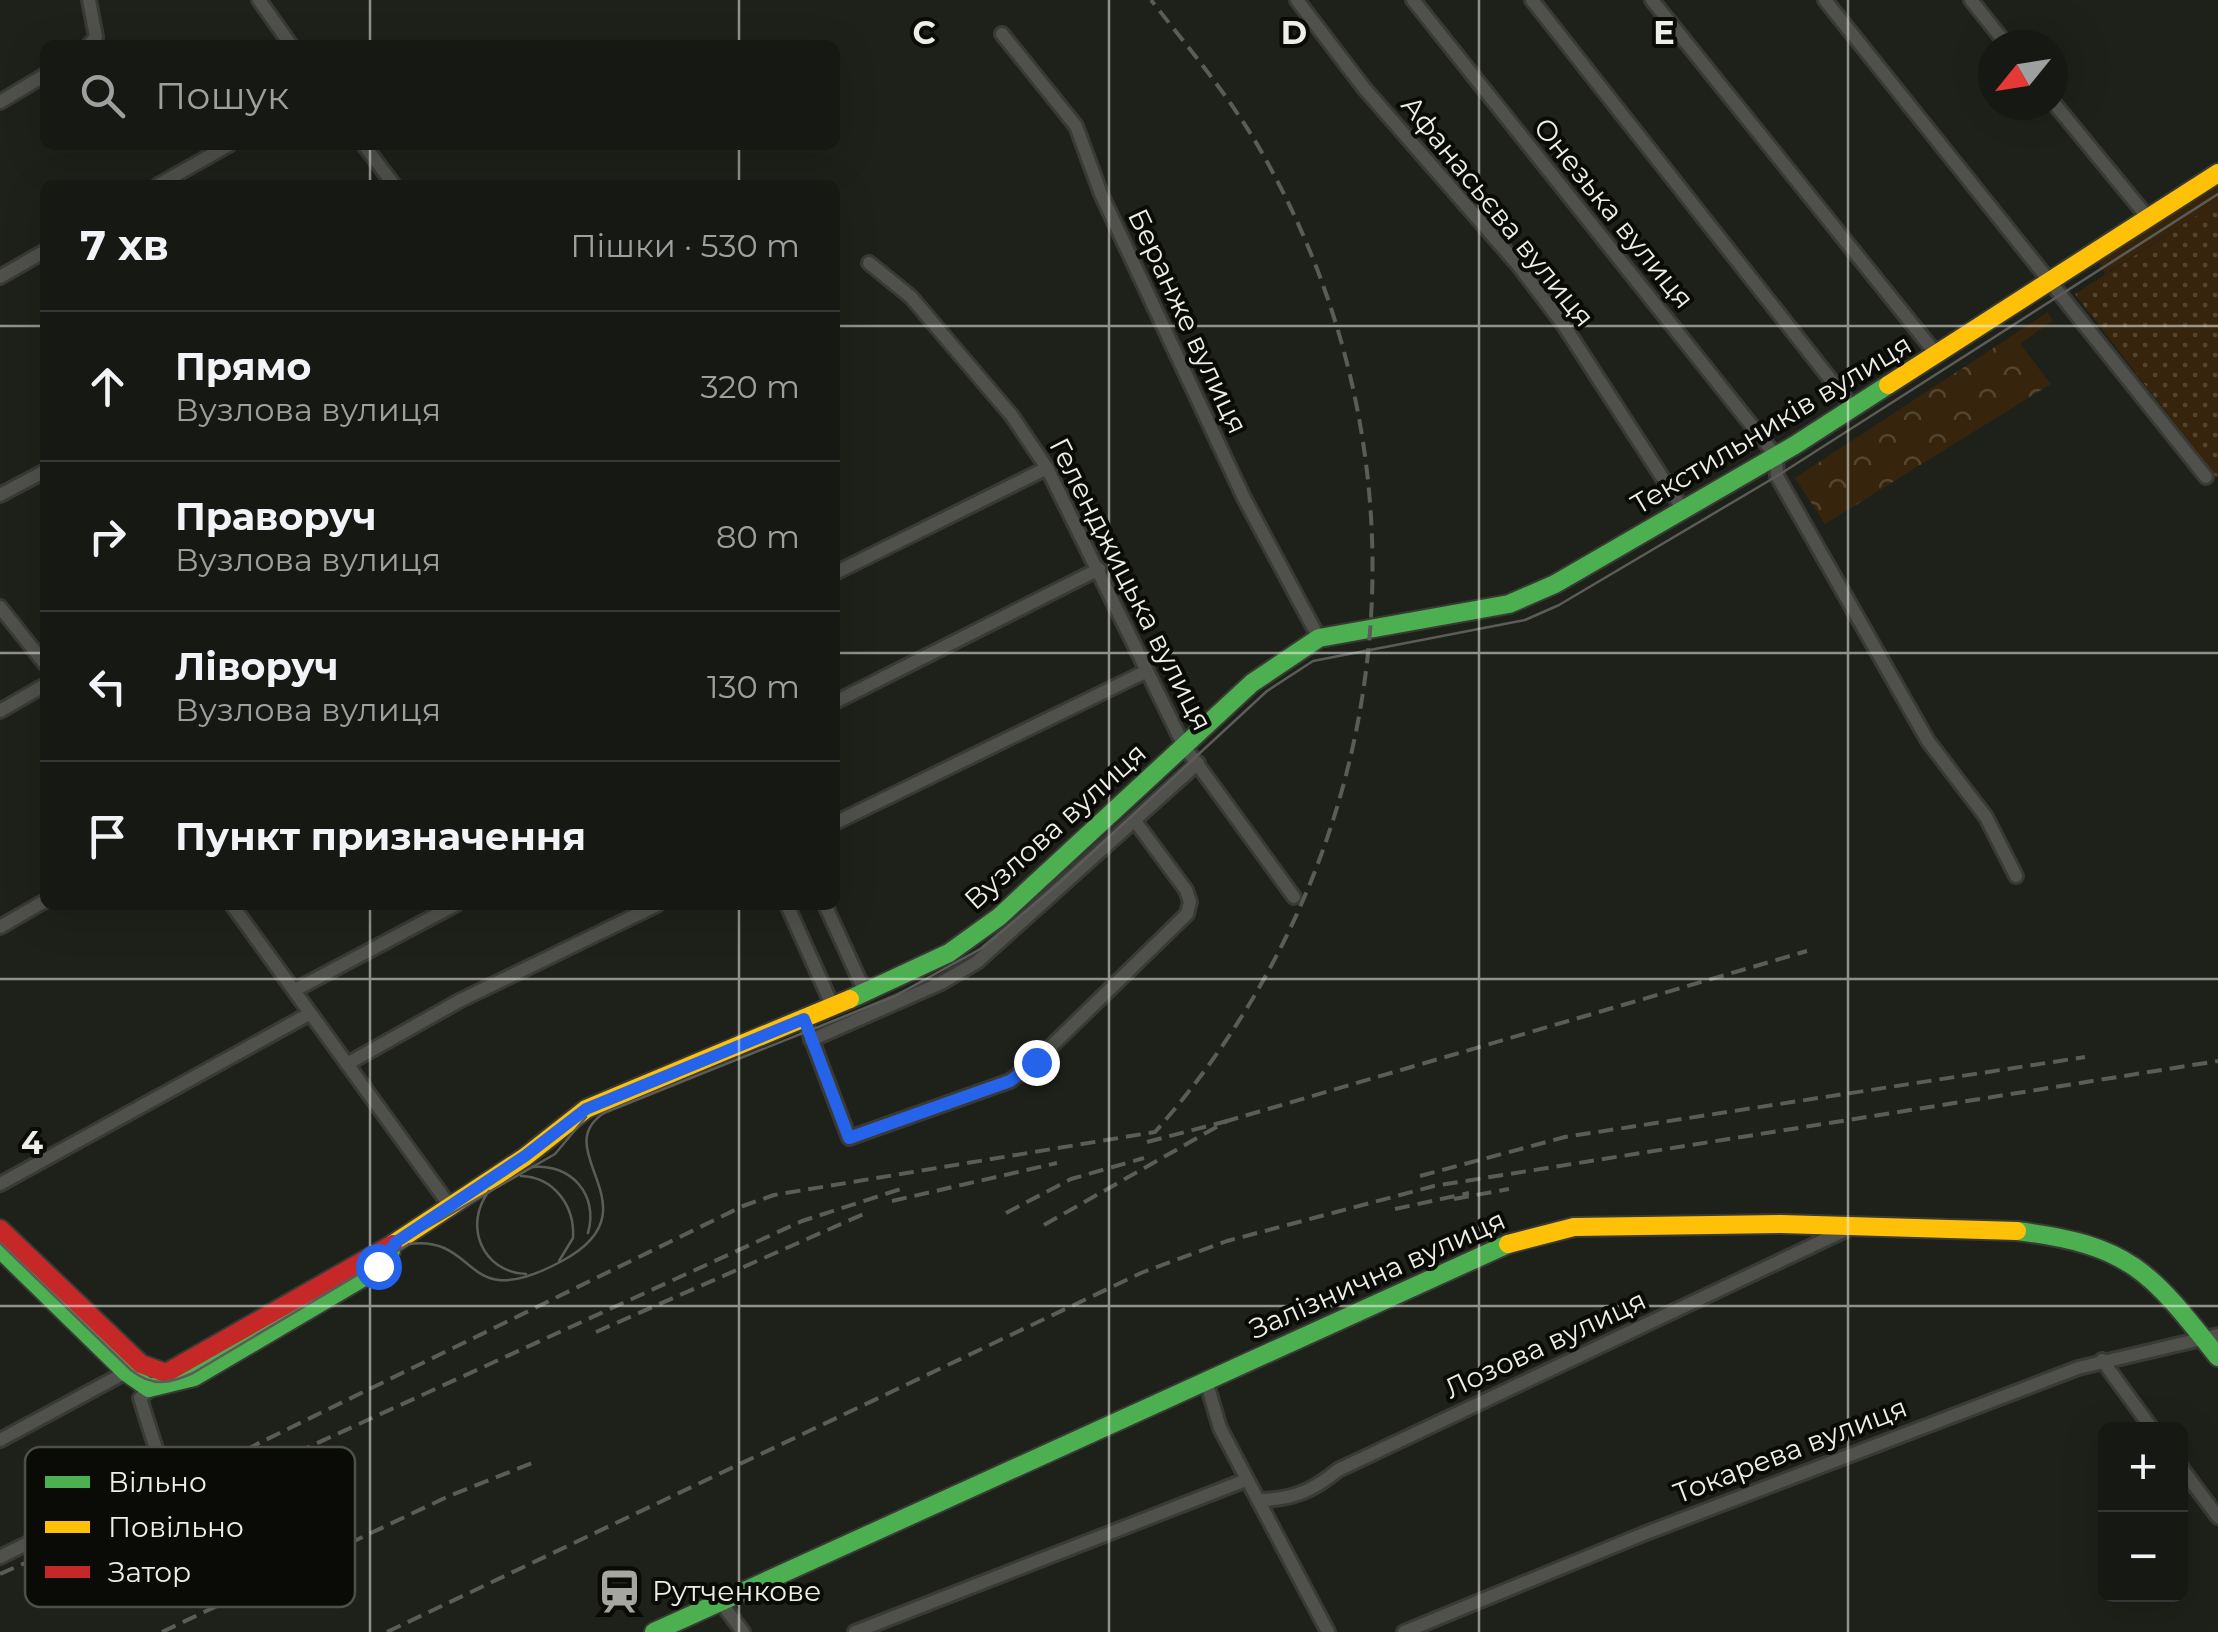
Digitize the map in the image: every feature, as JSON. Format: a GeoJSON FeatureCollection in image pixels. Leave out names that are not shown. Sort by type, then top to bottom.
{"type":"FeatureCollection","features":[{"type":"Feature","properties":{"kind":"street"},"geometry":{"type":"LineString","coordinates":[[87,0],[96,37],[93,40]]}},
{"type":"Feature","properties":{"kind":"street"},"geometry":{"type":"LineString","coordinates":[[259,0],[287,40]]}},
{"type":"Feature","properties":{"kind":"street","name":"Афанасьєва вулиця"},"geometry":{"type":"LineString","coordinates":[[1297,0],[1364,88],[1518,265],[1563,324],[1684,511]]}},
{"type":"Feature","properties":{"kind":"street","name":"Онезька вулиця"},"geometry":{"type":"LineString","coordinates":[[1413,0],[1776,456],[1777,476],[1928,741],[1986,817],[2016,876]]}},
{"type":"Feature","properties":{"kind":"street"},"geometry":{"type":"LineString","coordinates":[[1532,0],[1853,408]]}},
{"type":"Feature","properties":{"kind":"street"},"geometry":{"type":"LineString","coordinates":[[1652,0],[1937,355]]}},
{"type":"Feature","properties":{"kind":"street"},"geometry":{"type":"LineString","coordinates":[[1825,0],[2206,477]]}},
{"type":"Feature","properties":{"kind":"street"},"geometry":{"type":"LineString","coordinates":[[1971,0],[1995,30]]}},
{"type":"Feature","properties":{"kind":"street","name":"Беранже вулиця"},"geometry":{"type":"LineString","coordinates":[[1002,34],[1076,126],[1101,194],[1244,498],[1318,638]]}},
{"type":"Feature","properties":{"kind":"street"},"geometry":{"type":"LineString","coordinates":[[0,102],[40,78]]}},
{"type":"Feature","properties":{"kind":"street"},"geometry":{"type":"LineString","coordinates":[[2068,120],[2149,219]]}},
{"type":"Feature","properties":{"kind":"street"},"geometry":{"type":"LineString","coordinates":[[167,180],[220,150]]}},
{"type":"Feature","properties":{"kind":"street"},"geometry":{"type":"LineString","coordinates":[[368,150],[390,180]]}},
{"type":"Feature","properties":{"kind":"street","name":"Текстильників вулиця"},"geometry":{"type":"LineString","coordinates":[[1318,638],[1509,604],[1555,584],[1776,456],[2218,173]]}},
{"type":"Feature","properties":{"kind":"street"},"geometry":{"type":"LineString","coordinates":[[0,277],[40,254]]}},
{"type":"Feature","properties":{"kind":"street","name":"Геленджицька вулиця"},"geometry":{"type":"LineString","coordinates":[[869,262],[911,296],[1012,416],[1047,468],[1184,746],[1294,896]]}},
{"type":"Feature","properties":{"kind":"street"},"geometry":{"type":"LineString","coordinates":[[840,571],[1047,468]]}},
{"type":"Feature","properties":{"kind":"street"},"geometry":{"type":"LineString","coordinates":[[0,496],[40,474]]}},
{"type":"Feature","properties":{"kind":"street"},"geometry":{"type":"LineString","coordinates":[[840,700],[1099,570]]}},
{"type":"Feature","properties":{"kind":"street"},"geometry":{"type":"LineString","coordinates":[[0,607],[40,658]]}},
{"type":"Feature","properties":{"kind":"street","name":"Вузлова вулиця"},"geometry":{"type":"LineString","coordinates":[[145,1387],[161,1384],[166,1373],[396,1242],[610,1096],[833,1007],[949,953],[985,928],[1252,682],[1318,638]]}},
{"type":"Feature","properties":{"kind":"street"},"geometry":{"type":"LineString","coordinates":[[840,821],[1146,672]]}},
{"type":"Feature","properties":{"kind":"street"},"geometry":{"type":"LineString","coordinates":[[0,711],[40,688]]}},
{"type":"Feature","properties":{"kind":"street"},"geometry":{"type":"LineString","coordinates":[[811,1040],[941,984],[977,962],[1198,763]]}},
{"type":"Feature","properties":{"kind":"street"},"geometry":{"type":"LineString","coordinates":[[804,1019],[849,1138],[1010,1081],[1036,1062],[1187,914],[1190,902],[1186,890],[1135,821]]}},
{"type":"Feature","properties":{"kind":"street"},"geometry":{"type":"LineString","coordinates":[[0,926],[40,904]]}},
{"type":"Feature","properties":{"kind":"street"},"geometry":{"type":"LineString","coordinates":[[236,910],[450,1206]]}},
{"type":"Feature","properties":{"kind":"street"},"geometry":{"type":"LineString","coordinates":[[295,990],[446,910]]}},
{"type":"Feature","properties":{"kind":"street"},"geometry":{"type":"LineString","coordinates":[[347,1064],[459,1001],[648,910]]}},
{"type":"Feature","properties":{"kind":"street"},"geometry":{"type":"LineString","coordinates":[[788,910],[833,1007]]}},
{"type":"Feature","properties":{"kind":"street"},"geometry":{"type":"LineString","coordinates":[[826,910],[866,992]]}},
{"type":"Feature","properties":{"kind":"street"},"geometry":{"type":"LineString","coordinates":[[0,1184],[309,1014]]}},
{"type":"Feature","properties":{"kind":"street","name":"Лозова вулиця"},"geometry":{"type":"LineString","coordinates":[[1258,1500],[1288,1499],[1310,1490],[1338,1470],[1854,1226]]}},
{"type":"Feature","properties":{"kind":"street","name":"Залізнична вулиця"},"geometry":{"type":"LineString","coordinates":[[654,1632],[1530,1236],[1574,1227],[1992,1228],[2066,1237],[2103,1247],[2153,1278],[2210,1335],[2218,1357]]}},
{"type":"Feature","properties":{"kind":"street"},"geometry":{"type":"LineString","coordinates":[[0,1229],[134,1368],[145,1387],[140,1398],[155,1447]]}},
{"type":"Feature","properties":{"kind":"street","name":"Вузлова вулиця"},"geometry":{"type":"LineString","coordinates":[[145,1387],[183,1382],[226,1358],[369,1274],[396,1242]]}},
{"type":"Feature","properties":{"kind":"street"},"geometry":{"type":"LineString","coordinates":[[0,1249],[134,1368],[166,1373]]}},
{"type":"Feature","properties":{"kind":"street","name":"Токарева вулиця"},"geometry":{"type":"LineString","coordinates":[[1404,1632],[1676,1521],[2102,1360],[2210,1335]]}},
{"type":"Feature","properties":{"kind":"street"},"geometry":{"type":"LineString","coordinates":[[2102,1360],[2147,1422]]}},
{"type":"Feature","properties":{"kind":"street"},"geometry":{"type":"LineString","coordinates":[[0,1440],[134,1368]]}},
{"type":"Feature","properties":{"kind":"street"},"geometry":{"type":"LineString","coordinates":[[1206,1382],[1220,1428],[1328,1632]]}},
{"type":"Feature","properties":{"kind":"street"},"geometry":{"type":"LineString","coordinates":[[2188,1477],[2218,1517]]}},
{"type":"Feature","properties":{"kind":"street"},"geometry":{"type":"LineString","coordinates":[[855,1632],[1246,1480]]}},
{"type":"Feature","properties":{"kind":"street"},"geometry":{"type":"LineString","coordinates":[[0,1556],[25,1544]]}},
{"type":"Feature","properties":{"kind":"street"},"geometry":{"type":"LineString","coordinates":[[720,1601],[743,1632]]}},
{"type":"Feature","properties":{"kind":"green space"},"geometry":{"type":"Polygon","coordinates":[[[2218,172],[2218,202],[2105,274],[2094,253],[2218,172]]]}},
{"type":"Feature","properties":{"kind":"green space"},"geometry":{"type":"Polygon","coordinates":[[[2218,202],[2218,476],[2216,477],[2075,294],[2218,202]]]}},
{"type":"Feature","properties":{"kind":"green space"},"geometry":{"type":"Polygon","coordinates":[[[2048,312],[2052,321],[2020,344],[2051,384],[1825,524],[1795,478],[2048,312]]]}},
{"type":"Feature","properties":{"kind":"tram line"},"geometry":{"type":"LineString","coordinates":[[0,1243],[131,1370],[161,1382],[193,1373],[409,1244],[432,1244],[488,1277],[505,1280],[529,1276],[562,1261],[589,1241],[601,1221],[603,1201],[587,1145],[590,1128],[604,1113],[895,996],[982,948],[1057,885],[1267,691],[1313,661],[1525,620],[1559,605],[1777,476],[2218,194]]}},
{"type":"Feature","properties":{"kind":"tram line"},"geometry":{"type":"LineString","coordinates":[[402,1242],[555,1154],[586,1117]]}},
{"type":"Feature","properties":{"kind":"tram line"},"geometry":{"type":"LineString","coordinates":[[532,1167],[559,1170],[579,1184],[589,1206],[588,1233]]}},
{"type":"Feature","properties":{"kind":"tram line"},"geometry":{"type":"LineString","coordinates":[[521,1176],[543,1182],[566,1205],[573,1238],[559,1261]]}},
{"type":"Feature","properties":{"kind":"tram line"},"geometry":{"type":"LineString","coordinates":[[489,1191],[478,1218],[481,1244],[498,1265],[526,1274]]}},
{"type":"Feature","properties":{"kind":"railway"},"geometry":{"type":"LineString","coordinates":[[251,1447],[743,1206],[774,1195],[1155,1132],[1236,1025],[1298,911],[1342,789],[1367,664],[1372,536],[1357,408],[1322,282],[1254,139],[1151,0]]}},
{"type":"Feature","properties":{"kind":"railway"},"geometry":{"type":"LineString","coordinates":[[1044,1225],[1227,1121],[1807,951]]}},
{"type":"Feature","properties":{"kind":"railway"},"geometry":{"type":"LineString","coordinates":[[1420,1176],[1565,1137],[2085,1057]]}},
{"type":"Feature","properties":{"kind":"railway"},"geometry":{"type":"LineString","coordinates":[[387,1632],[1141,1273],[1227,1241],[1434,1186],[2218,1061]]}},
{"type":"Feature","properties":{"kind":"railway"},"geometry":{"type":"LineString","coordinates":[[1147,1142],[1227,1121]]}},
{"type":"Feature","properties":{"kind":"railway"},"geometry":{"type":"LineString","coordinates":[[1006,1213],[1071,1179],[1144,1158]]}},
{"type":"Feature","properties":{"kind":"railway"},"geometry":{"type":"LineString","coordinates":[[892,1201],[1057,1163]]}},
{"type":"Feature","properties":{"kind":"railway"},"geometry":{"type":"LineString","coordinates":[[309,1447],[802,1221],[907,1187]]}},
{"type":"Feature","properties":{"kind":"railway"},"geometry":{"type":"LineString","coordinates":[[1454,1199],[1509,1189]]}},
{"type":"Feature","properties":{"kind":"railway"},"geometry":{"type":"LineString","coordinates":[[1395,1209],[1469,1193]]}},
{"type":"Feature","properties":{"kind":"railway"},"geometry":{"type":"LineString","coordinates":[[596,1332],[866,1213]]}},
{"type":"Feature","properties":{"kind":"railway"},"geometry":{"type":"LineString","coordinates":[[355,1541],[449,1496],[532,1463]]}},
{"type":"Feature","properties":{"kind":"railway"},"geometry":{"type":"LineString","coordinates":[[0,1574],[25,1563]]}},
{"type":"Feature","properties":{"kind":"railway"},"geometry":{"type":"LineString","coordinates":[[162,1632],[215,1607]]}},
{"type":"Feature","properties":{"kind":"traffic: fast"},"geometry":{"type":"LineString","coordinates":[[850,999],[949,953],[999,917],[1252,683],[1319,638],[1509,604],[1555,584],[1795,445],[1888,385]]}},
{"type":"Feature","properties":{"kind":"traffic: fast"},"geometry":{"type":"LineString","coordinates":[[2017,1231],[2087,1244],[2134,1267],[2174,1303],[2218,1357]]}},
{"type":"Feature","properties":{"kind":"traffic: fast"},"geometry":{"type":"LineString","coordinates":[[654,1632],[1508,1244]]}},
{"type":"Feature","properties":{"kind":"traffic: fast"},"geometry":{"type":"LineString","coordinates":[[0,1249],[126,1372],[149,1388],[194,1377],[369,1274],[391,1251]]}},
{"type":"Feature","properties":{"kind":"traffic: slow"},"geometry":{"type":"LineString","coordinates":[[1888,385],[2218,173]]}},
{"type":"Feature","properties":{"kind":"traffic: slow"},"geometry":{"type":"LineString","coordinates":[[393,1244],[525,1157],[586,1109],[850,999]]}},
{"type":"Feature","properties":{"kind":"traffic: slow"},"geometry":{"type":"LineString","coordinates":[[1508,1244],[1574,1227],[1781,1224],[2017,1231]]}},
{"type":"Feature","properties":{"kind":"traffic: jam"},"geometry":{"type":"LineString","coordinates":[[0,1229],[141,1364],[166,1373],[393,1244]]}},
{"type":"Feature","properties":{"kind":"place","name":"Рутченкове"},"geometry":{"type":"Point","coordinates":[619,1591]}},
{"type":"Feature","properties":{"kind":"route"},"geometry":{"type":"LineString","coordinates":[[378,1266],[396,1242],[525,1156],[586,1109],[804,1019],[849,1138],[1010,1081],[1036,1062]]}}]}
